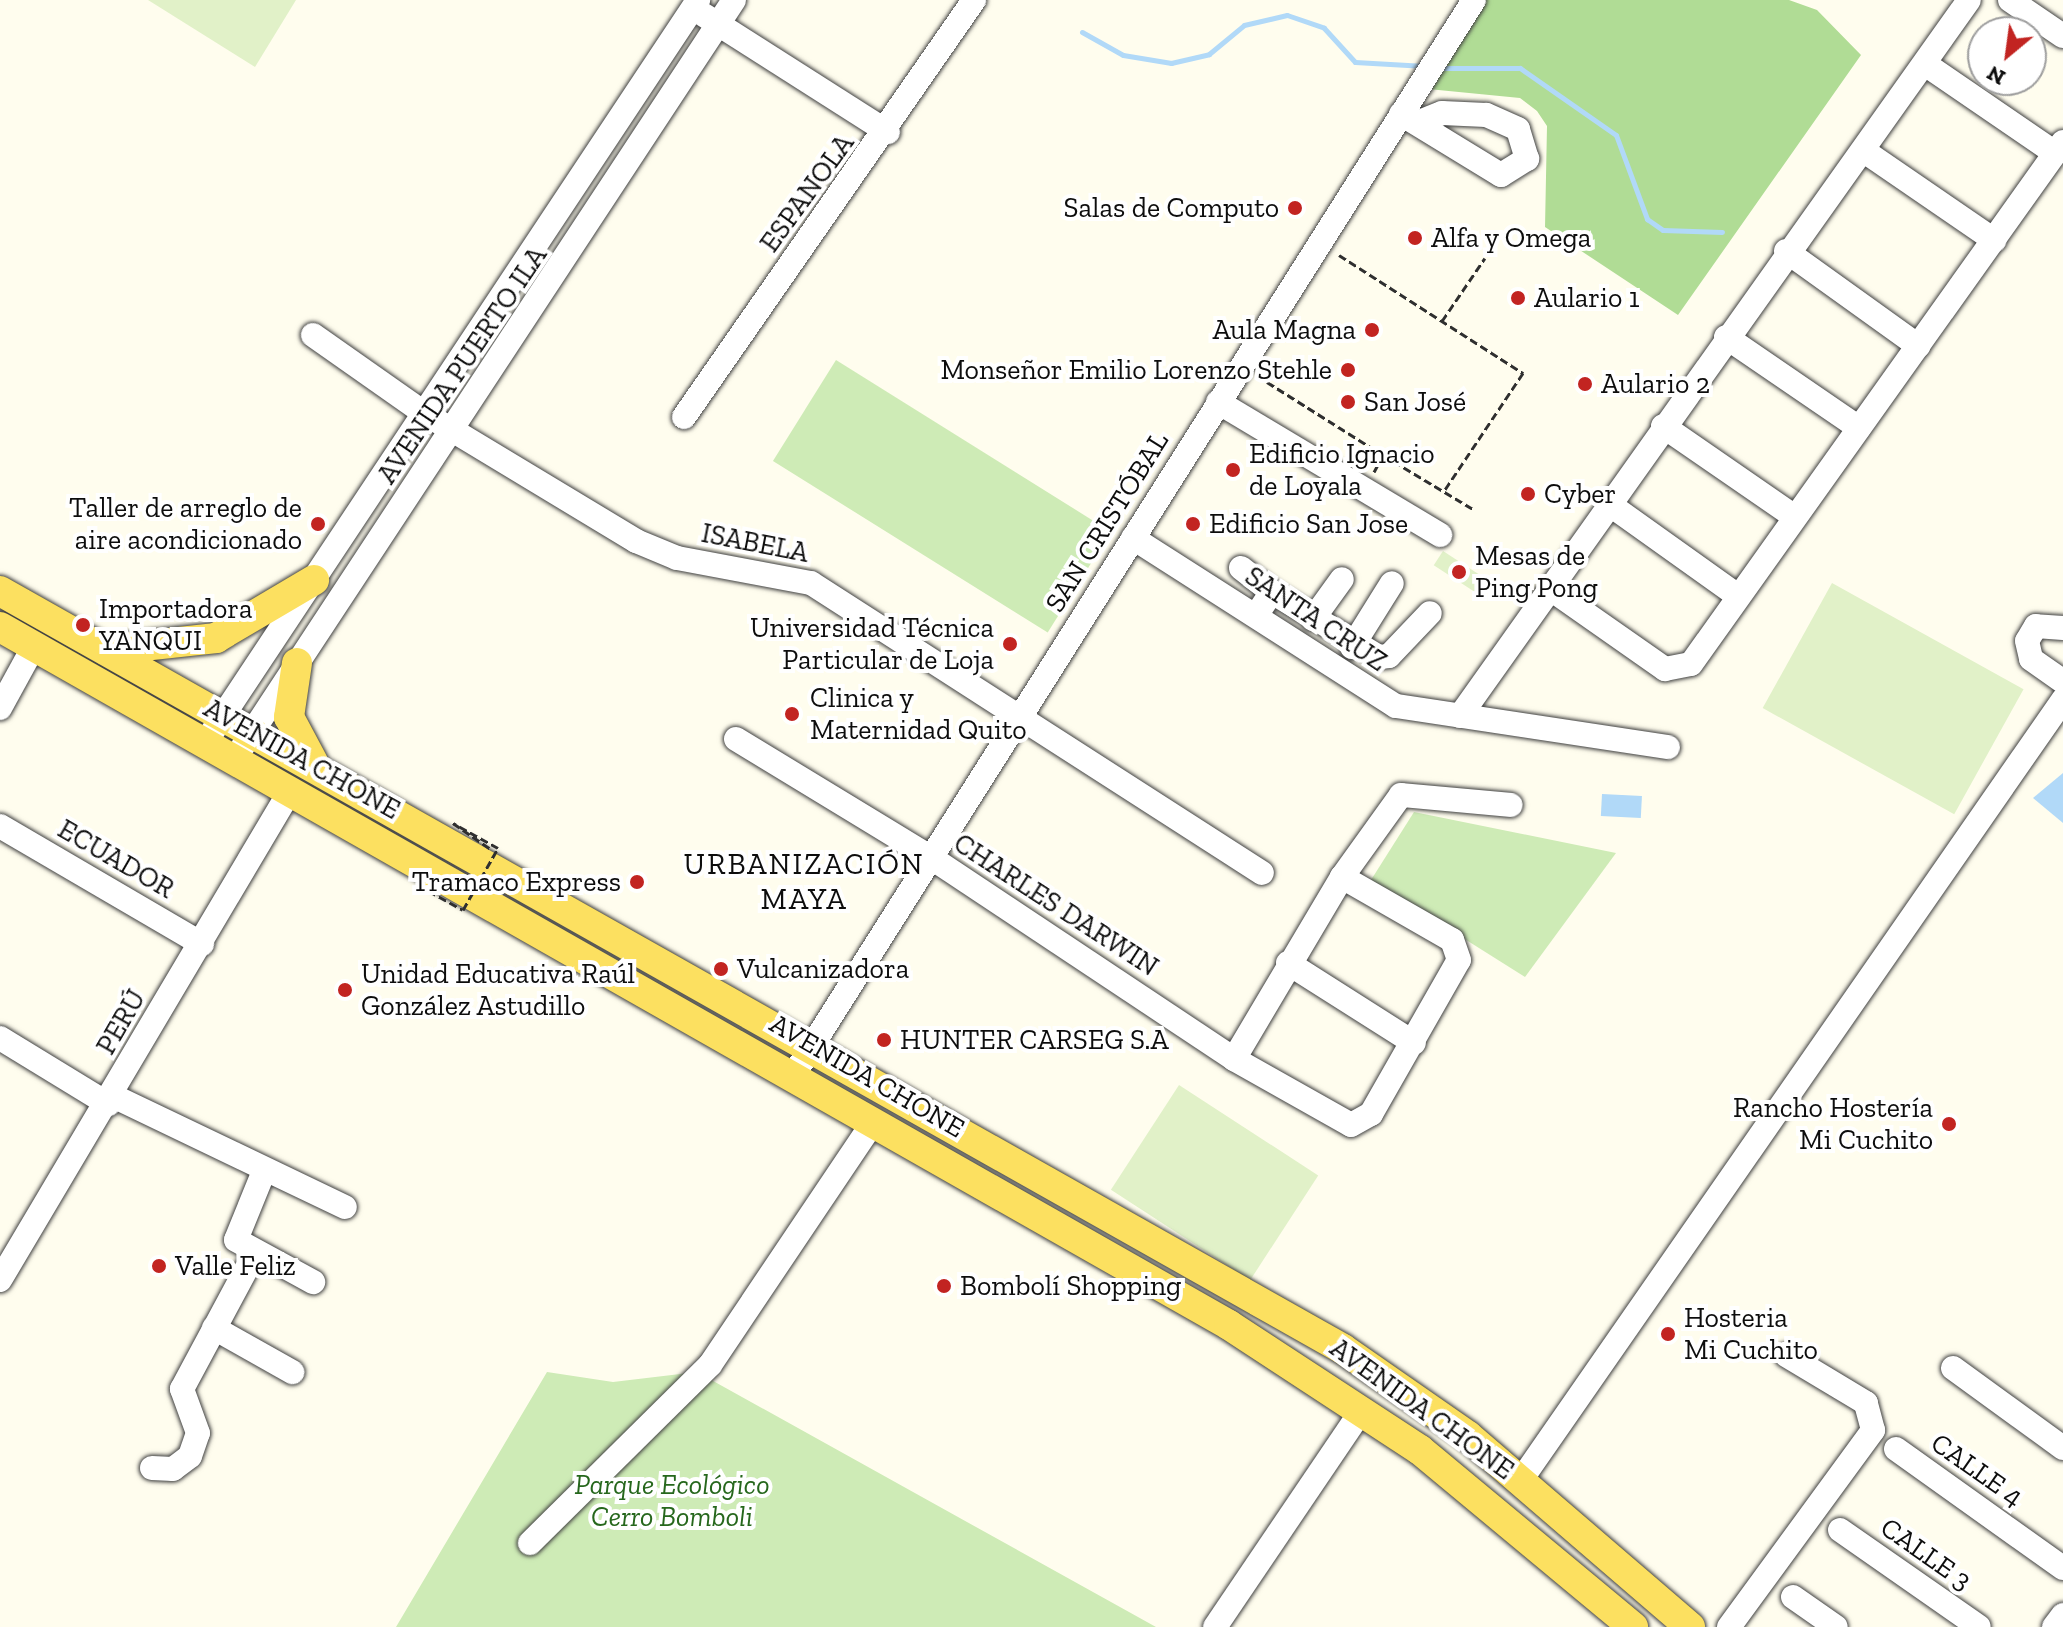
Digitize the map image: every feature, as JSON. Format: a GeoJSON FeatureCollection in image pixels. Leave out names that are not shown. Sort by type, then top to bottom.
{"type":"FeatureCollection","features":[{"type":"Feature","properties":{"kind":"main road"},"geometry":{"type":"LineString","coordinates":[[105,650],[216,638],[314,580]]}},
{"type":"Feature","properties":{"kind":"main road","name":"AVENIDA CHONE"},"geometry":{"type":"LineString","coordinates":[[0,591],[812,1044],[1343,1349],[1521,1480],[1690,1627]]}},
{"type":"Feature","properties":{"kind":"main road","name":"AVENIDA CHONE"},"geometry":{"type":"LineString","coordinates":[[0,627],[874,1121],[1362,1410],[1501,1513],[1633,1627]]}},
{"type":"Feature","properties":{"kind":"main road"},"geometry":{"type":"LineString","coordinates":[[297,663],[289,717],[300,750],[320,769]]}},
{"type":"Feature","properties":{"kind":"street","name":"AVENIDA PUERTO ILA"},"geometry":{"type":"LineString","coordinates":[[233,759],[454,431],[734,0]]}},
{"type":"Feature","properties":{"kind":"street","name":"ESPANOLA"},"geometry":{"type":"LineString","coordinates":[[684,417],[888,132],[974,0]]}},
{"type":"Feature","properties":{"kind":"street","name":"SAN CRISTÓBAL"},"geometry":{"type":"LineString","coordinates":[[793,1076],[1218,402],[1411,118],[1418,88],[1474,0]]}},
{"type":"Feature","properties":{"kind":"street"},"geometry":{"type":"LineString","coordinates":[[1460,716],[1552,590],[1786,251],[1864,151],[1969,0]]}},
{"type":"Feature","properties":{"kind":"street"},"geometry":{"type":"LineString","coordinates":[[2010,0],[2063,36]]}},
{"type":"Feature","properties":{"kind":"street","name":"AVENIDA PUERTO ILA"},"geometry":{"type":"LineString","coordinates":[[205,743],[691,2]]}},
{"type":"Feature","properties":{"kind":"street"},"geometry":{"type":"LineString","coordinates":[[691,2],[718,25],[888,132]]}},
{"type":"Feature","properties":{"kind":"street"},"geometry":{"type":"LineString","coordinates":[[1552,590],[1665,669],[1678,670],[1691,664],[2059,148],[1925,64]]}},
{"type":"Feature","properties":{"kind":"street"},"geometry":{"type":"LineString","coordinates":[[1864,151],[1994,240]]}},
{"type":"Feature","properties":{"kind":"street"},"geometry":{"type":"LineString","coordinates":[[1786,251],[1918,346]]}},
{"type":"Feature","properties":{"kind":"street","name":"ISABELA"},"geometry":{"type":"LineString","coordinates":[[313,335],[424,413],[677,558],[811,583],[1262,873]]}},
{"type":"Feature","properties":{"kind":"street"},"geometry":{"type":"LineString","coordinates":[[1726,337],[1859,428]]}},
{"type":"Feature","properties":{"kind":"street"},"geometry":{"type":"LineString","coordinates":[[1218,402],[1440,535]]}},
{"type":"Feature","properties":{"kind":"street"},"geometry":{"type":"LineString","coordinates":[[1663,426],[1795,517]]}},
{"type":"Feature","properties":{"kind":"street"},"geometry":{"type":"LineString","coordinates":[[1609,504],[1738,596]]}},
{"type":"Feature","properties":{"kind":"street","name":"SANTA CRUZ"},"geometry":{"type":"LineString","coordinates":[[1138,529],[1358,687],[1396,706],[1668,747]]}},
{"type":"Feature","properties":{"kind":"street"},"geometry":{"type":"LineString","coordinates":[[1241,568],[1352,647],[1389,656],[1430,613]]}},
{"type":"Feature","properties":{"kind":"street"},"geometry":{"type":"LineString","coordinates":[[1313,619],[1342,579]]}},
{"type":"Feature","properties":{"kind":"street"},"geometry":{"type":"LineString","coordinates":[[1352,647],[1392,583]]}},
{"type":"Feature","properties":{"kind":"street"},"geometry":{"type":"LineString","coordinates":[[1257,614],[1272,592]]}},
{"type":"Feature","properties":{"kind":"street"},"geometry":{"type":"LineString","coordinates":[[2063,628],[2036,626],[2027,641],[2031,659],[2063,681]]}},
{"type":"Feature","properties":{"kind":"street"},"geometry":{"type":"LineString","coordinates":[[0,708],[34,646]]}},
{"type":"Feature","properties":{"kind":"street"},"geometry":{"type":"LineString","coordinates":[[1521,1480],[2063,700]]}},
{"type":"Feature","properties":{"kind":"street","name":"CHARLES DARWIN"},"geometry":{"type":"LineString","coordinates":[[736,739],[930,857],[1234,1059],[1341,1124],[1371,1114],[1414,1043]]}},
{"type":"Feature","properties":{"kind":"street","name":"PERÚ"},"geometry":{"type":"LineString","coordinates":[[0,1280],[10,1243],[111,1100],[290,791]]}},
{"type":"Feature","properties":{"kind":"street"},"geometry":{"type":"LineString","coordinates":[[1234,1059],[1288,963],[1342,877],[1401,795],[1511,805]]}},
{"type":"Feature","properties":{"kind":"street","name":"ECUADOR"},"geometry":{"type":"LineString","coordinates":[[0,826],[202,944]]}},
{"type":"Feature","properties":{"kind":"street"},"geometry":{"type":"LineString","coordinates":[[1288,963],[1414,1043],[1456,971],[1458,950],[1342,877]]}},
{"type":"Feature","properties":{"kind":"street"},"geometry":{"type":"LineString","coordinates":[[0,1038],[111,1100],[345,1207]]}},
{"type":"Feature","properties":{"kind":"street"},"geometry":{"type":"LineString","coordinates":[[530,1543],[710,1365],[874,1121]]}},
{"type":"Feature","properties":{"kind":"street"},"geometry":{"type":"LineString","coordinates":[[264,1171],[234,1231],[238,1243],[313,1282]]}},
{"type":"Feature","properties":{"kind":"street"},"geometry":{"type":"LineString","coordinates":[[152,1468],[179,1467],[194,1448],[196,1426],[183,1406],[182,1389],[255,1253]]}},
{"type":"Feature","properties":{"kind":"street"},"geometry":{"type":"LineString","coordinates":[[214,1328],[292,1372]]}},
{"type":"Feature","properties":{"kind":"street"},"geometry":{"type":"LineString","coordinates":[[1729,1627],[1873,1430],[1866,1403],[1786,1355]]}},
{"type":"Feature","properties":{"kind":"street"},"geometry":{"type":"LineString","coordinates":[[1953,1368],[2063,1448]]}},
{"type":"Feature","properties":{"kind":"street"},"geometry":{"type":"LineString","coordinates":[[1227,1623],[1362,1410]]}},
{"type":"Feature","properties":{"kind":"street","name":"CALLE 4"},"geometry":{"type":"LineString","coordinates":[[1896,1449],[2063,1568]]}},
{"type":"Feature","properties":{"kind":"street","name":"CALLE 3"},"geometry":{"type":"LineString","coordinates":[[1840,1530],[1979,1627]]}},
{"type":"Feature","properties":{"kind":"street"},"geometry":{"type":"LineString","coordinates":[[1793,1597],[1836,1627]]}},
{"type":"Feature","properties":{"kind":"street"},"geometry":{"type":"LineString","coordinates":[[2054,1627],[2063,1615]]}},
{"type":"Feature","properties":{"kind":"path"},"geometry":{"type":"LineString","coordinates":[[1333,252],[1523,373],[1444,491]]}},
{"type":"Feature","properties":{"kind":"path"},"geometry":{"type":"LineString","coordinates":[[1442,321],[1485,258]]}},
{"type":"Feature","properties":{"kind":"path"},"geometry":{"type":"LineString","coordinates":[[1267,382],[1473,509]]}},
{"type":"Feature","properties":{"kind":"path"},"geometry":{"type":"LineString","coordinates":[[1364,489],[1383,455]]}},
{"type":"Feature","properties":{"kind":"path"},"geometry":{"type":"LineString","coordinates":[[421,880],[418,885],[463,910],[498,848],[453,823],[492,850]]}},
{"type":"Feature","properties":{"kind":"green space"},"geometry":{"type":"Polygon","coordinates":[[[148,0],[296,0],[255,67],[148,0]]]}},
{"type":"Feature","properties":{"kind":"green space"},"geometry":{"type":"Polygon","coordinates":[[[1474,0],[1789,0],[1817,10],[1861,55],[1678,315],[1545,227],[1547,126],[1537,111],[1520,98],[1418,88],[1474,0]]]}},
{"type":"Feature","properties":{"kind":"green space"},"geometry":{"type":"Polygon","coordinates":[[[836,360],[1111,532],[1048,633],[773,461],[836,360]]]}},
{"type":"Feature","properties":{"kind":"green space","name":"Mesas de Ping Pong"},"geometry":{"type":"Polygon","coordinates":[[[1443,551],[1485,578],[1476,592],[1434,565],[1443,551]]]}},
{"type":"Feature","properties":{"kind":"green space"},"geometry":{"type":"Polygon","coordinates":[[[1832,583],[2024,689],[1954,814],[1763,708],[1832,583]]]}},
{"type":"Feature","properties":{"kind":"green space"},"geometry":{"type":"Polygon","coordinates":[[[1414,812],[1616,853],[1525,977],[1371,880],[1414,812]]]}},
{"type":"Feature","properties":{"kind":"green space"},"geometry":{"type":"Polygon","coordinates":[[[1179,1085],[1318,1175],[1250,1280],[1111,1190],[1179,1085]]]}},
{"type":"Feature","properties":{"kind":"green space","name":"Parque Ecológico Cerro Bomboli"},"geometry":{"type":"Polygon","coordinates":[[[547,1372],[613,1382],[697,1372],[1156,1627],[396,1627],[547,1372]]]}},
{"type":"Feature","properties":{"kind":"water"},"geometry":{"type":"Polygon","coordinates":[[[2063,773],[2063,823],[2033,798],[2063,773]]]}},
{"type":"Feature","properties":{"kind":"water"},"geometry":{"type":"Polygon","coordinates":[[[1602,794],[1642,796],[1641,818],[1601,816],[1602,794]]]}},
{"type":"Feature","properties":{"kind":"waterway"},"geometry":{"type":"LineString","coordinates":[[1082,32],[1123,55],[1171,63],[1209,54],[1244,25],[1287,15],[1324,28],[1355,62],[1425,66]]}},
{"type":"Feature","properties":{"kind":"waterway"},"geometry":{"type":"LineString","coordinates":[[1438,68],[1520,68],[1616,135],[1647,219],[1663,230],[1722,232]]}},
{"type":"Feature","properties":{"kind":"place","name":"Salas de Computo"},"geometry":{"type":"Point","coordinates":[1295,208]}},
{"type":"Feature","properties":{"kind":"place","name":"Alfa y Omega"},"geometry":{"type":"Point","coordinates":[1415,238]}},
{"type":"Feature","properties":{"kind":"place","name":"Aulario 1"},"geometry":{"type":"Point","coordinates":[1518,298]}},
{"type":"Feature","properties":{"kind":"place","name":"Aula Magna"},"geometry":{"type":"Point","coordinates":[1372,330]}},
{"type":"Feature","properties":{"kind":"place","name":"Monseñor Emilio Lorenzo Stehle"},"geometry":{"type":"Point","coordinates":[1348,370]}},
{"type":"Feature","properties":{"kind":"place","name":"Aulario 2"},"geometry":{"type":"Point","coordinates":[1585,384]}},
{"type":"Feature","properties":{"kind":"place","name":"San José"},"geometry":{"type":"Point","coordinates":[1348,402]}},
{"type":"Feature","properties":{"kind":"place","name":"Edificio Ignacio de Loyala"},"geometry":{"type":"Point","coordinates":[1233,470]}},
{"type":"Feature","properties":{"kind":"place","name":"Cyber"},"geometry":{"type":"Point","coordinates":[1528,494]}},
{"type":"Feature","properties":{"kind":"place","name":"Taller de arreglo de aire acondicionado"},"geometry":{"type":"Point","coordinates":[318,524]}},
{"type":"Feature","properties":{"kind":"place","name":"Edificio San Jose"},"geometry":{"type":"Point","coordinates":[1193,524]}},
{"type":"Feature","properties":{"kind":"place","name":"Mesas de Ping Pong"},"geometry":{"type":"Point","coordinates":[1459,572]}},
{"type":"Feature","properties":{"kind":"place","name":"Importadora YANQUI"},"geometry":{"type":"Point","coordinates":[83,625]}},
{"type":"Feature","properties":{"kind":"place","name":"Universidad Técnica Particular de Loja"},"geometry":{"type":"Point","coordinates":[1010,644]}},
{"type":"Feature","properties":{"kind":"place","name":"Clinica y Maternidad Quito"},"geometry":{"type":"Point","coordinates":[792,714]}},
{"type":"Feature","properties":{"kind":"place","name":"Tramaco Express"},"geometry":{"type":"Point","coordinates":[637,882]}},
{"type":"Feature","properties":{"kind":"place","name":"Vulcanizadora"},"geometry":{"type":"Point","coordinates":[721,969]}},
{"type":"Feature","properties":{"kind":"place","name":"Unidad Educativa Raúl González Astudillo"},"geometry":{"type":"Point","coordinates":[345,990]}},
{"type":"Feature","properties":{"kind":"place","name":"HUNTER CARSEG S.A"},"geometry":{"type":"Point","coordinates":[884,1040]}},
{"type":"Feature","properties":{"kind":"place","name":"Rancho Hostería Mi Cuchito"},"geometry":{"type":"Point","coordinates":[1949,1124]}},
{"type":"Feature","properties":{"kind":"place","name":"Valle Feliz"},"geometry":{"type":"Point","coordinates":[159,1266]}},
{"type":"Feature","properties":{"kind":"place","name":"Bombolí Shopping"},"geometry":{"type":"Point","coordinates":[944,1286]}},
{"type":"Feature","properties":{"kind":"place","name":"Hosteria Mi Cuchito"},"geometry":{"type":"Point","coordinates":[1668,1334]}},
{"type":"Feature","properties":{"kind":"district","name":"URBANIZACIÓN MAYA"},"geometry":{"type":"Point","coordinates":[804,881]}}]}
